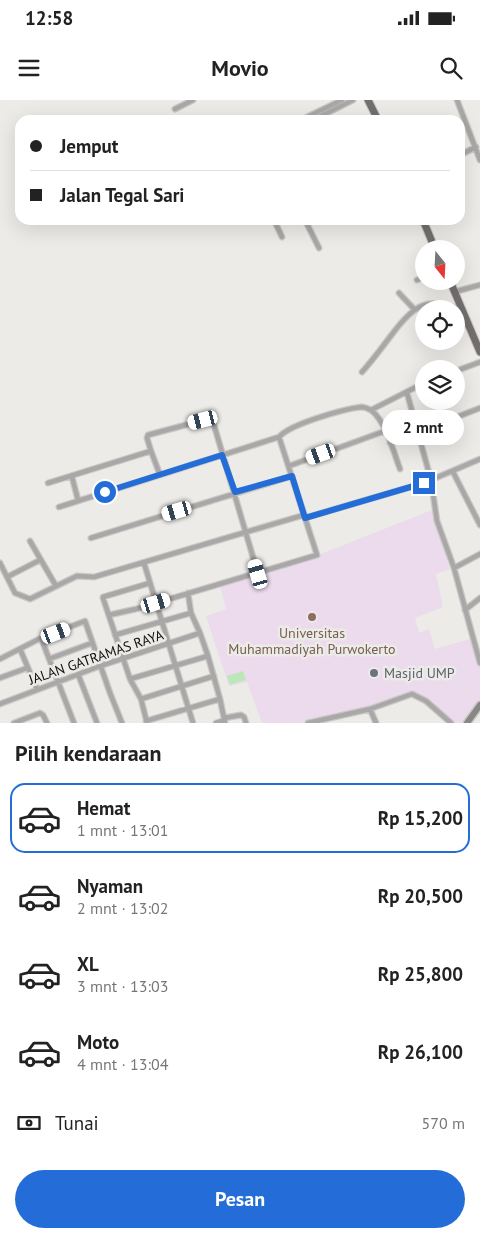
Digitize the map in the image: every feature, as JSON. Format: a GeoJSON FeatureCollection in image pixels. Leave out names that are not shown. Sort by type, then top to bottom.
{"type":"FeatureCollection","features":[{"type":"Feature","properties":{"kind":"main road"},"geometry":{"type":"LineString","coordinates":[[368,100],[376,115]]}},
{"type":"Feature","properties":{"kind":"main road"},"geometry":{"type":"LineString","coordinates":[[425,225],[431,240]]}},
{"type":"Feature","properties":{"kind":"main road"},"geometry":{"type":"LineString","coordinates":[[454,292],[457,300]]}},
{"type":"Feature","properties":{"kind":"main road"},"geometry":{"type":"LineString","coordinates":[[465,328],[478,344],[480,352]]}},
{"type":"Feature","properties":{"kind":"main road"},"geometry":{"type":"LineString","coordinates":[[467,723],[480,704]]}},
{"type":"Feature","properties":{"kind":"street"},"geometry":{"type":"LineString","coordinates":[[175,109],[194,100]]}},
{"type":"Feature","properties":{"kind":"street"},"geometry":{"type":"LineString","coordinates":[[316,115],[340,102],[353,100]]}},
{"type":"Feature","properties":{"kind":"street"},"geometry":{"type":"LineString","coordinates":[[457,100],[463,115]]}},
{"type":"Feature","properties":{"kind":"street"},"geometry":{"type":"LineString","coordinates":[[465,120],[480,160]]}},
{"type":"Feature","properties":{"kind":"street"},"geometry":{"type":"LineString","coordinates":[[465,152],[476,147]]}},
{"type":"Feature","properties":{"kind":"street"},"geometry":{"type":"LineString","coordinates":[[276,225],[282,237]]}},
{"type":"Feature","properties":{"kind":"street"},"geometry":{"type":"LineString","coordinates":[[308,225],[319,248]]}},
{"type":"Feature","properties":{"kind":"street"},"geometry":{"type":"LineString","coordinates":[[454,292],[480,285]]}},
{"type":"Feature","properties":{"kind":"street"},"geometry":{"type":"LineString","coordinates":[[362,372],[404,318],[414,309],[399,293]]}},
{"type":"Feature","properties":{"kind":"street"},"geometry":{"type":"LineString","coordinates":[[465,368],[478,363]]}},
{"type":"Feature","properties":{"kind":"street"},"geometry":{"type":"LineString","coordinates":[[371,410],[415,388]]}},
{"type":"Feature","properties":{"kind":"street"},"geometry":{"type":"LineString","coordinates":[[406,393],[431,480],[437,521],[454,568],[480,663]]}},
{"type":"Feature","properties":{"kind":"street"},"geometry":{"type":"LineString","coordinates":[[59,507],[279,437],[292,428],[312,420],[361,408],[371,410],[377,416],[400,469]]}},
{"type":"Feature","properties":{"kind":"street"},"geometry":{"type":"LineString","coordinates":[[390,443],[480,408]]}},
{"type":"Feature","properties":{"kind":"street"},"geometry":{"type":"LineString","coordinates":[[160,476],[147,438],[148,435],[208,419],[212,420],[258,574]]}},
{"type":"Feature","properties":{"kind":"street"},"geometry":{"type":"LineString","coordinates":[[289,466],[385,431]]}},
{"type":"Feature","properties":{"kind":"street"},"geometry":{"type":"LineString","coordinates":[[109,615],[258,574],[317,555],[279,437]]}},
{"type":"Feature","properties":{"kind":"street"},"geometry":{"type":"LineString","coordinates":[[48,483],[151,451]]}},
{"type":"Feature","properties":{"kind":"street"},"geometry":{"type":"LineString","coordinates":[[0,563],[15,593],[30,598],[77,576],[94,577],[431,480],[454,472],[480,459]]}},
{"type":"Feature","properties":{"kind":"street"},"geometry":{"type":"LineString","coordinates":[[454,472],[480,525]]}},
{"type":"Feature","properties":{"kind":"street"},"geometry":{"type":"LineString","coordinates":[[91,538],[235,492],[292,476]]}},
{"type":"Feature","properties":{"kind":"street"},"geometry":{"type":"LineString","coordinates":[[72,477],[78,500]]}},
{"type":"Feature","properties":{"kind":"street"},"geometry":{"type":"LineString","coordinates":[[30,541],[56,586]]}},
{"type":"Feature","properties":{"kind":"street"},"geometry":{"type":"LineString","coordinates":[[454,568],[480,554]]}},
{"type":"Feature","properties":{"kind":"street"},"geometry":{"type":"LineString","coordinates":[[7,577],[40,560]]}},
{"type":"Feature","properties":{"kind":"street"},"geometry":{"type":"LineString","coordinates":[[144,563],[193,723]]}},
{"type":"Feature","properties":{"kind":"street"},"geometry":{"type":"LineString","coordinates":[[150,583],[103,596],[130,679],[141,699],[147,722],[220,698]]}},
{"type":"Feature","properties":{"kind":"street"},"geometry":{"type":"LineString","coordinates":[[188,593],[191,614],[208,656],[225,721]]}},
{"type":"Feature","properties":{"kind":"street"},"geometry":{"type":"LineString","coordinates":[[465,610],[480,598]]}},
{"type":"Feature","properties":{"kind":"street"},"geometry":{"type":"LineString","coordinates":[[115,636],[191,614]]}},
{"type":"Feature","properties":{"kind":"street"},"geometry":{"type":"LineString","coordinates":[[0,659],[41,638],[86,621],[100,666],[122,723]]}},
{"type":"Feature","properties":{"kind":"street","name":"JALAN GATRAMAS RAYA"},"geometry":{"type":"LineString","coordinates":[[0,704],[100,666],[200,633]]}},
{"type":"Feature","properties":{"kind":"street"},"geometry":{"type":"LineString","coordinates":[[41,638],[74,723]]}},
{"type":"Feature","properties":{"kind":"street"},"geometry":{"type":"LineString","coordinates":[[474,640],[480,638]]}},
{"type":"Feature","properties":{"kind":"street"},"geometry":{"type":"LineString","coordinates":[[49,659],[92,643]]}},
{"type":"Feature","properties":{"kind":"street"},"geometry":{"type":"LineString","coordinates":[[20,649],[37,689]]}},
{"type":"Feature","properties":{"kind":"street"},"geometry":{"type":"LineString","coordinates":[[130,679],[208,656]]}},
{"type":"Feature","properties":{"kind":"street"},"geometry":{"type":"LineString","coordinates":[[0,678],[27,668]]}},
{"type":"Feature","properties":{"kind":"street"},"geometry":{"type":"LineString","coordinates":[[78,674],[98,723]]}},
{"type":"Feature","properties":{"kind":"street"},"geometry":{"type":"LineString","coordinates":[[141,699],[214,676]]}},
{"type":"Feature","properties":{"kind":"street"},"geometry":{"type":"LineString","coordinates":[[308,723],[370,709],[412,694],[426,701],[451,723]]}},
{"type":"Feature","properties":{"kind":"street"},"geometry":{"type":"LineString","coordinates":[[370,709],[376,723]]}},
{"type":"Feature","properties":{"kind":"street"},"geometry":{"type":"LineString","coordinates":[[14,723],[40,713],[47,723]]}},
{"type":"Feature","properties":{"kind":"street"},"geometry":{"type":"LineString","coordinates":[[216,723],[241,715],[246,723]]}},
{"type":"Feature","properties":{"kind":"shaded area","name":"Universitas Muhammadiyah Purwokerto"},"geometry":{"type":"Polygon","coordinates":[[[432,510],[450,569],[436,574],[443,607],[415,618],[419,633],[429,629],[435,649],[473,638],[480,663],[480,701],[466,723],[452,723],[412,693],[362,709],[302,723],[262,723],[247,682],[229,686],[206,616],[226,609],[220,586],[321,554],[432,510]]]}},
{"type":"Feature","properties":{"kind":"green space"},"geometry":{"type":"Polygon","coordinates":[[[243,671],[246,680],[230,685],[227,676],[243,671]]]}},
{"type":"Feature","properties":{"kind":"place","name":"Universitas Muhammadiyah Purwokerto"},"geometry":{"type":"Point","coordinates":[312,617]}},
{"type":"Feature","properties":{"kind":"place","name":"Masjid UMP"},"geometry":{"type":"Point","coordinates":[374,673]}},
{"type":"Feature","properties":{"kind":"route"},"geometry":{"type":"LineString","coordinates":[[105,492],[222,455],[235,492],[292,476],[305,518],[424,483]]}}]}
